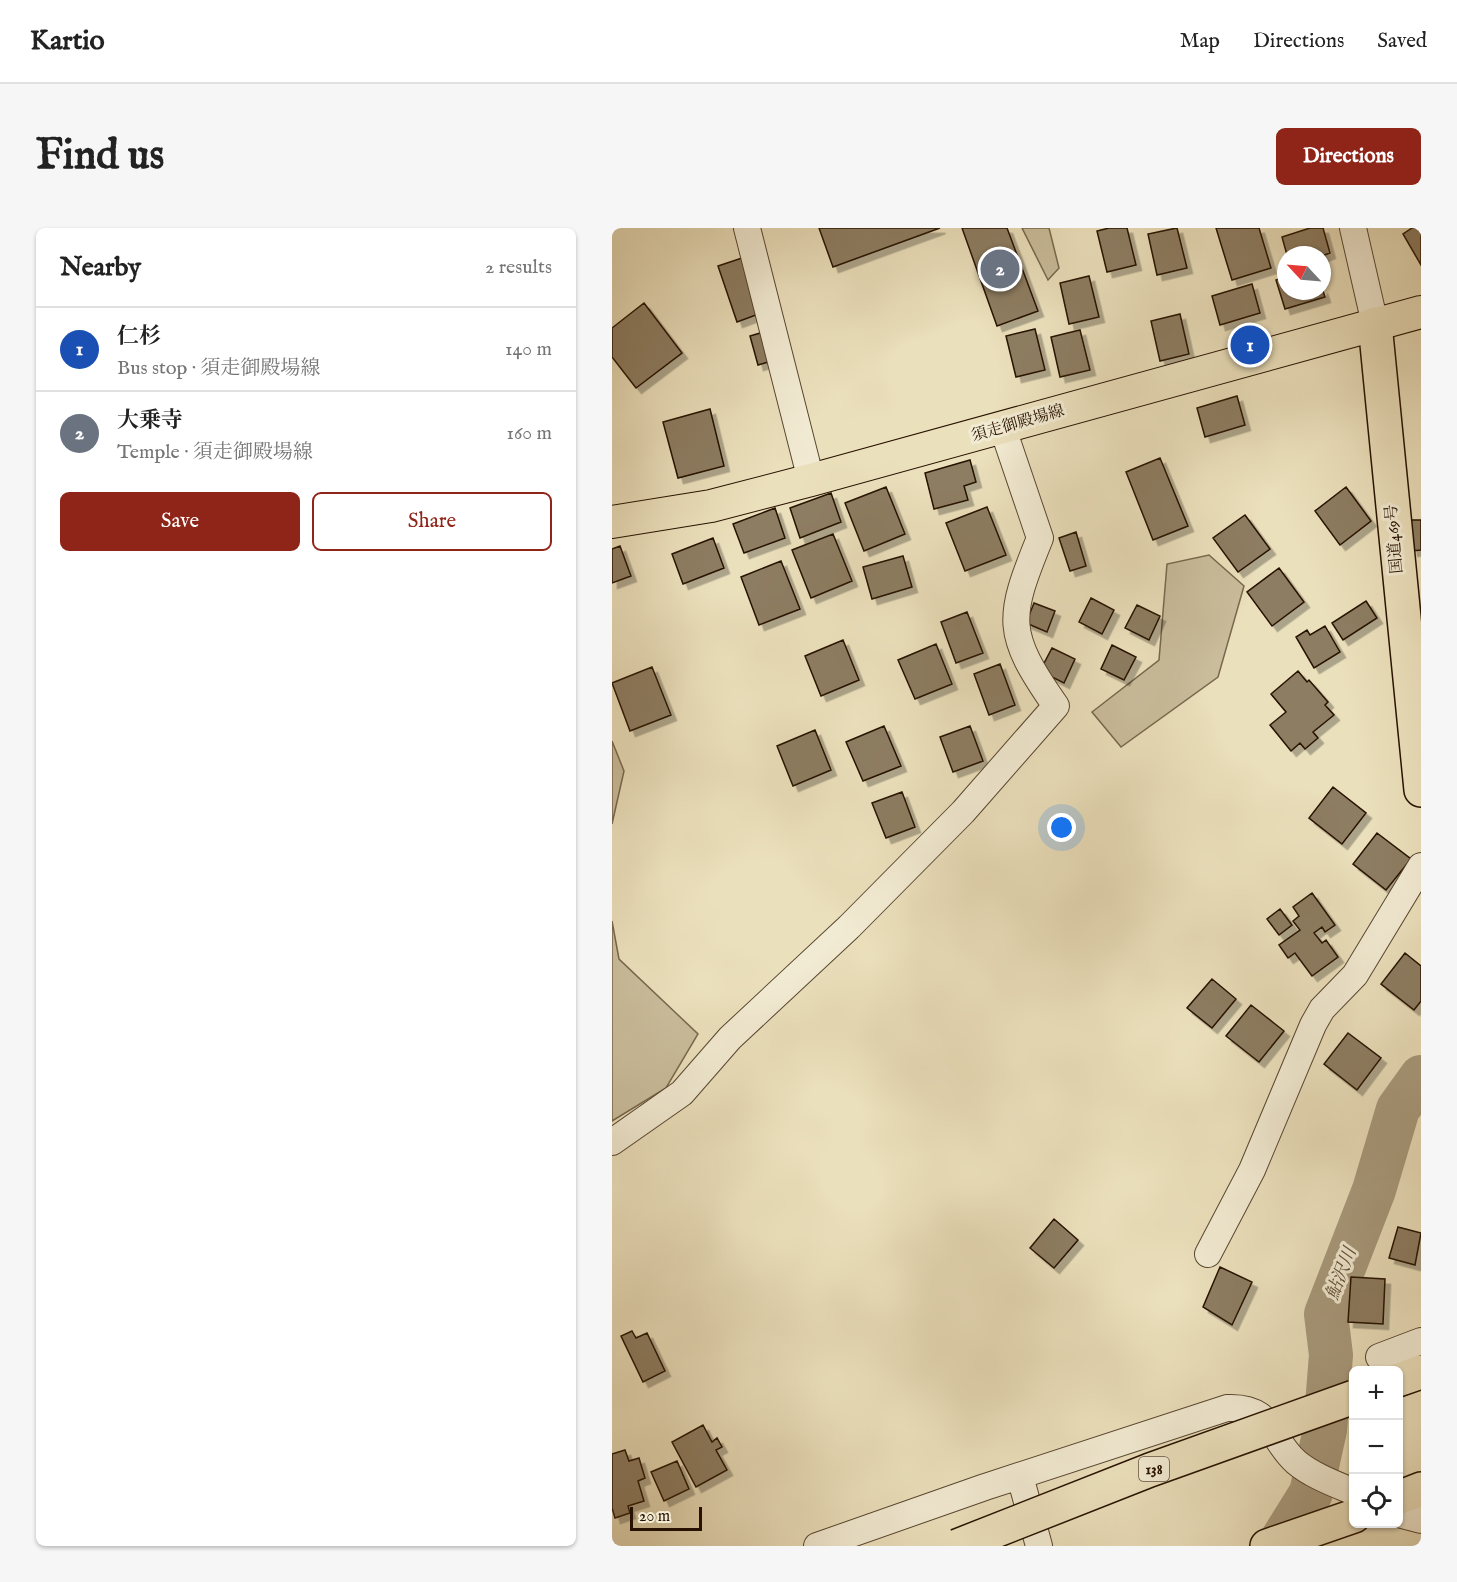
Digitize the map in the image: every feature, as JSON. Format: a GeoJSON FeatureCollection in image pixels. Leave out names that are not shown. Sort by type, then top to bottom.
{"type":"FeatureCollection","features":[{"type":"Feature","properties":{"kind":"highway","name":"国道469号"},"geometry":{"type":"LineString","coordinates":[[1375,324],[1421,790]]}},
{"type":"Feature","properties":{"kind":"highway"},"geometry":{"type":"LineString","coordinates":[[1403,1370],[1421,1372]]}},
{"type":"Feature","properties":{"kind":"highway","name":"138"},"geometry":{"type":"LineString","coordinates":[[957,1546],[1150,1470],[1349,1398]]}},
{"type":"Feature","properties":{"kind":"highway"},"geometry":{"type":"LineString","coordinates":[[1403,1496],[1421,1489]]}},
{"type":"Feature","properties":{"kind":"highway"},"geometry":{"type":"LineString","coordinates":[[1267,1546],[1349,1500]]}},
{"type":"Feature","properties":{"kind":"main road","name":"須走御殿場線"},"geometry":{"type":"LineString","coordinates":[[612,522],[711,506],[1003,429],[1421,312]]}},
{"type":"Feature","properties":{"kind":"street"},"geometry":{"type":"LineString","coordinates":[[747,228],[764,286],[811,480]]}},
{"type":"Feature","properties":{"kind":"street"},"geometry":{"type":"LineString","coordinates":[[1353,228],[1375,324]]}},
{"type":"Feature","properties":{"kind":"street"},"geometry":{"type":"LineString","coordinates":[[612,1142],[682,1093],[730,1038],[849,927],[963,812],[1056,706],[1023,655],[1015,623],[1019,589],[1040,538],[1003,429]]}},
{"type":"Feature","properties":{"kind":"street"},"geometry":{"type":"LineString","coordinates":[[1208,1254],[1252,1170],[1313,1025],[1322,1009],[1355,975],[1421,866]]}},
{"type":"Feature","properties":{"kind":"street"},"geometry":{"type":"LineString","coordinates":[[1392,1366],[1421,1341]]}},
{"type":"Feature","properties":{"kind":"street"},"geometry":{"type":"LineString","coordinates":[[817,1546],[1020,1476],[1235,1407],[1254,1410],[1263,1417],[1286,1449],[1303,1467],[1349,1498]]}},
{"type":"Feature","properties":{"kind":"street"},"geometry":{"type":"LineString","coordinates":[[1020,1476],[1039,1546]]}},
{"type":"Feature","properties":{"kind":"street"},"geometry":{"type":"LineString","coordinates":[[1403,1515],[1421,1520]]}},
{"type":"Feature","properties":{"kind":"shaded area"},"geometry":{"type":"Polygon","coordinates":[[[1022,228],[1049,228],[1059,268],[1048,280],[1022,228]]]}},
{"type":"Feature","properties":{"kind":"shaded area"},"geometry":{"type":"Polygon","coordinates":[[[1209,555],[1244,586],[1218,677],[1121,747],[1092,712],[1159,660],[1167,564],[1209,555]]]}},
{"type":"Feature","properties":{"kind":"shaded area"},"geometry":{"type":"Polygon","coordinates":[[[612,741],[624,771],[612,824],[612,741]]]}},
{"type":"Feature","properties":{"kind":"shaded area"},"geometry":{"type":"Polygon","coordinates":[[[612,921],[619,959],[698,1034],[666,1088],[612,1121],[612,921]]]}},
{"type":"Feature","properties":{"kind":"building"},"geometry":{"type":"Polygon","coordinates":[[[819,228],[940,228],[833,267],[819,228]]]}},
{"type":"Feature","properties":{"kind":"building"},"geometry":{"type":"Polygon","coordinates":[[[962,228],[1007,228],[1038,311],[997,326],[962,228]]]}},
{"type":"Feature","properties":{"kind":"building"},"geometry":{"type":"Polygon","coordinates":[[[1127,228],[1136,265],[1107,272],[1097,231],[1127,228]]]}},
{"type":"Feature","properties":{"kind":"building"},"geometry":{"type":"Polygon","coordinates":[[[1177,228],[1187,268],[1157,275],[1148,234],[1177,228]]]}},
{"type":"Feature","properties":{"kind":"building"},"geometry":{"type":"Polygon","coordinates":[[[1216,228],[1259,228],[1271,268],[1232,280],[1216,228]]]}},
{"type":"Feature","properties":{"kind":"building"},"geometry":{"type":"Polygon","coordinates":[[[1310,228],[1323,228],[1328,246],[1284,246],[1282,237],[1310,228]]]}},
{"type":"Feature","properties":{"kind":"building"},"geometry":{"type":"Polygon","coordinates":[[[1412,228],[1421,228],[1421,265],[1403,234],[1412,228]]]}},
{"type":"Feature","properties":{"kind":"building"},"geometry":{"type":"Polygon","coordinates":[[[745,257],[764,312],[737,322],[718,266],[745,257]]]}},
{"type":"Feature","properties":{"kind":"building"},"geometry":{"type":"Polygon","coordinates":[[[1089,276],[1099,317],[1069,324],[1060,283],[1089,276]]]}},
{"type":"Feature","properties":{"kind":"building"},"geometry":{"type":"Polygon","coordinates":[[[1252,284],[1260,313],[1220,325],[1212,296],[1252,284]]]}},
{"type":"Feature","properties":{"kind":"building"},"geometry":{"type":"Polygon","coordinates":[[[1282,300],[1315,300],[1285,309],[1282,300]]]}},
{"type":"Feature","properties":{"kind":"building"},"geometry":{"type":"Polygon","coordinates":[[[644,303],[682,353],[636,388],[612,357],[612,328],[644,303]]]}},
{"type":"Feature","properties":{"kind":"building"},"geometry":{"type":"Polygon","coordinates":[[[1180,314],[1189,354],[1160,361],[1151,321],[1180,314]]]}},
{"type":"Feature","properties":{"kind":"building"},"geometry":{"type":"Polygon","coordinates":[[[1035,329],[1045,370],[1016,377],[1006,336],[1035,329]]]}},
{"type":"Feature","properties":{"kind":"building"},"geometry":{"type":"Polygon","coordinates":[[[1080,330],[1090,370],[1060,377],[1051,337],[1080,330]]]}},
{"type":"Feature","properties":{"kind":"building"},"geometry":{"type":"Polygon","coordinates":[[[767,331],[775,360],[758,365],[750,336],[767,331]]]}},
{"type":"Feature","properties":{"kind":"building"},"geometry":{"type":"Polygon","coordinates":[[[1237,396],[1245,425],[1205,437],[1197,408],[1237,396]]]}},
{"type":"Feature","properties":{"kind":"building"},"geometry":{"type":"Polygon","coordinates":[[[710,409],[724,466],[678,478],[663,422],[710,409]]]}},
{"type":"Feature","properties":{"kind":"building"},"geometry":{"type":"Polygon","coordinates":[[[1160,458],[1188,526],[1153,540],[1126,472],[1160,458]]]}},
{"type":"Feature","properties":{"kind":"building"},"geometry":{"type":"Polygon","coordinates":[[[970,460],[976,482],[964,486],[968,500],[934,509],[925,473],[970,460]]]}},
{"type":"Feature","properties":{"kind":"building"},"geometry":{"type":"Polygon","coordinates":[[[886,487],[905,534],[864,551],[845,503],[886,487]]]}},
{"type":"Feature","properties":{"kind":"building"},"geometry":{"type":"Polygon","coordinates":[[[1346,487],[1371,521],[1340,545],[1315,511],[1346,487]]]}},
{"type":"Feature","properties":{"kind":"building"},"geometry":{"type":"Polygon","coordinates":[[[831,493],[841,522],[800,538],[790,508],[831,493]]]}},
{"type":"Feature","properties":{"kind":"building"},"geometry":{"type":"Polygon","coordinates":[[[987,507],[1006,555],[965,571],[946,523],[987,507]]]}},
{"type":"Feature","properties":{"kind":"building"},"geometry":{"type":"Polygon","coordinates":[[[775,508],[785,538],[744,553],[733,524],[775,508]]]}},
{"type":"Feature","properties":{"kind":"building"},"geometry":{"type":"Polygon","coordinates":[[[1245,515],[1270,549],[1238,572],[1213,538],[1245,515]]]}},
{"type":"Feature","properties":{"kind":"building"},"geometry":{"type":"Polygon","coordinates":[[[1410,520],[1421,520],[1421,550],[1412,551],[1410,520]]]}},
{"type":"Feature","properties":{"kind":"building"},"geometry":{"type":"Polygon","coordinates":[[[1076,532],[1086,566],[1070,571],[1059,538],[1076,532]]]}},
{"type":"Feature","properties":{"kind":"building"},"geometry":{"type":"Polygon","coordinates":[[[833,534],[852,581],[811,598],[792,550],[833,534]]]}},
{"type":"Feature","properties":{"kind":"building"},"geometry":{"type":"Polygon","coordinates":[[[713,538],[724,568],[683,584],[672,554],[713,538]]]}},
{"type":"Feature","properties":{"kind":"building"},"geometry":{"type":"Polygon","coordinates":[[[620,546],[631,576],[612,583],[612,549],[620,546]]]}},
{"type":"Feature","properties":{"kind":"building"},"geometry":{"type":"Polygon","coordinates":[[[903,556],[912,587],[872,599],[863,567],[903,556]]]}},
{"type":"Feature","properties":{"kind":"building"},"geometry":{"type":"Polygon","coordinates":[[[781,561],[800,609],[759,625],[741,577],[781,561]]]}},
{"type":"Feature","properties":{"kind":"building"},"geometry":{"type":"Polygon","coordinates":[[[1279,568],[1304,602],[1272,626],[1247,592],[1279,568]]]}},
{"type":"Feature","properties":{"kind":"building"},"geometry":{"type":"Polygon","coordinates":[[[1091,598],[1114,610],[1102,634],[1079,622],[1091,598]]]}},
{"type":"Feature","properties":{"kind":"building"},"geometry":{"type":"Polygon","coordinates":[[[1366,601],[1377,618],[1343,640],[1332,623],[1366,601]]]}},
{"type":"Feature","properties":{"kind":"building"},"geometry":{"type":"Polygon","coordinates":[[[1034,603],[1055,611],[1047,632],[1026,623],[1034,603]]]}},
{"type":"Feature","properties":{"kind":"building"},"geometry":{"type":"Polygon","coordinates":[[[1137,605],[1160,616],[1149,640],[1125,628],[1137,605]]]}},
{"type":"Feature","properties":{"kind":"building"},"geometry":{"type":"Polygon","coordinates":[[[967,612],[983,653],[956,663],[941,622],[967,612]]]}},
{"type":"Feature","properties":{"kind":"building"},"geometry":{"type":"Polygon","coordinates":[[[1325,626],[1340,652],[1314,668],[1296,637],[1307,630],[1310,635],[1325,626]]]}},
{"type":"Feature","properties":{"kind":"building"},"geometry":{"type":"Polygon","coordinates":[[[843,640],[859,680],[821,696],[805,656],[843,640]]]}},
{"type":"Feature","properties":{"kind":"building"},"geometry":{"type":"Polygon","coordinates":[[[936,644],[952,684],[915,699],[898,660],[936,644]]]}},
{"type":"Feature","properties":{"kind":"building"},"geometry":{"type":"Polygon","coordinates":[[[1112,645],[1136,657],[1124,680],[1101,669],[1112,645]]]}},
{"type":"Feature","properties":{"kind":"building"},"geometry":{"type":"Polygon","coordinates":[[[1052,648],[1075,659],[1064,683],[1040,671],[1052,648]]]}},
{"type":"Feature","properties":{"kind":"building"},"geometry":{"type":"Polygon","coordinates":[[[1000,664],[1015,705],[989,715],[974,674],[1000,664]]]}},
{"type":"Feature","properties":{"kind":"building"},"geometry":{"type":"Polygon","coordinates":[[[652,667],[671,715],[630,731],[612,683],[652,667]]]}},
{"type":"Feature","properties":{"kind":"building"},"geometry":{"type":"Polygon","coordinates":[[[1298,671],[1328,702],[1325,705],[1334,715],[1313,732],[1318,738],[1305,749],[1300,743],[1291,751],[1270,725],[1286,712],[1271,694],[1298,671]]]}},
{"type":"Feature","properties":{"kind":"building"},"geometry":{"type":"Polygon","coordinates":[[[884,726],[901,766],[863,781],[846,742],[884,726]]]}},
{"type":"Feature","properties":{"kind":"building"},"geometry":{"type":"Polygon","coordinates":[[[970,726],[983,761],[953,772],[940,737],[970,726]]]}},
{"type":"Feature","properties":{"kind":"building"},"geometry":{"type":"Polygon","coordinates":[[[815,730],[831,770],[793,786],[777,746],[815,730]]]}},
{"type":"Feature","properties":{"kind":"building"},"geometry":{"type":"Polygon","coordinates":[[[1333,787],[1366,813],[1342,844],[1309,818],[1333,787]]]}},
{"type":"Feature","properties":{"kind":"building"},"geometry":{"type":"Polygon","coordinates":[[[902,792],[915,827],[886,838],[872,803],[902,792]]]}},
{"type":"Feature","properties":{"kind":"building"},"geometry":{"type":"Polygon","coordinates":[[[1377,833],[1411,859],[1386,890],[1353,864],[1377,833]]]}},
{"type":"Feature","properties":{"kind":"building"},"geometry":{"type":"Polygon","coordinates":[[[1312,893],[1335,925],[1325,932],[1322,927],[1314,933],[1322,943],[1326,940],[1338,957],[1312,976],[1295,953],[1288,958],[1279,945],[1300,930],[1293,921],[1299,916],[1293,907],[1312,893]]]}},
{"type":"Feature","properties":{"kind":"building"},"geometry":{"type":"Polygon","coordinates":[[[1280,909],[1292,925],[1279,935],[1267,919],[1280,909]]]}},
{"type":"Feature","properties":{"kind":"building"},"geometry":{"type":"Polygon","coordinates":[[[1405,953],[1421,966],[1421,1001],[1414,1010],[1381,984],[1405,953]]]}},
{"type":"Feature","properties":{"kind":"building"},"geometry":{"type":"Polygon","coordinates":[[[1212,979],[1236,999],[1212,1028],[1187,1008],[1212,979]]]}},
{"type":"Feature","properties":{"kind":"building"},"geometry":{"type":"Polygon","coordinates":[[[1251,1005],[1284,1031],[1259,1062],[1226,1036],[1251,1005]]]}},
{"type":"Feature","properties":{"kind":"building"},"geometry":{"type":"Polygon","coordinates":[[[1348,1033],[1381,1058],[1357,1090],[1324,1064],[1348,1033]]]}},
{"type":"Feature","properties":{"kind":"building"},"geometry":{"type":"Polygon","coordinates":[[[1054,1219],[1078,1240],[1054,1268],[1030,1248],[1054,1219]]]}},
{"type":"Feature","properties":{"kind":"building"},"geometry":{"type":"Polygon","coordinates":[[[1398,1227],[1421,1233],[1415,1265],[1389,1258],[1398,1227]]]}},
{"type":"Feature","properties":{"kind":"building"},"geometry":{"type":"Polygon","coordinates":[[[1220,1267],[1252,1282],[1232,1325],[1203,1307],[1220,1267]]]}},
{"type":"Feature","properties":{"kind":"building"},"geometry":{"type":"Polygon","coordinates":[[[1351,1277],[1385,1279],[1383,1324],[1348,1322],[1351,1277]]]}},
{"type":"Feature","properties":{"kind":"building"},"geometry":{"type":"Polygon","coordinates":[[[632,1331],[636,1338],[647,1333],[665,1371],[643,1382],[621,1336],[632,1331]]]}},
{"type":"Feature","properties":{"kind":"building"},"geometry":{"type":"Polygon","coordinates":[[[703,1425],[712,1442],[717,1438],[722,1447],[716,1450],[727,1470],[696,1487],[672,1442],[703,1425]]]}},
{"type":"Feature","properties":{"kind":"building"},"geometry":{"type":"Polygon","coordinates":[[[625,1450],[629,1461],[639,1458],[645,1478],[638,1481],[644,1501],[628,1506],[630,1513],[615,1518],[612,1508],[612,1454],[625,1450]]]}},
{"type":"Feature","properties":{"kind":"building"},"geometry":{"type":"Polygon","coordinates":[[[677,1461],[689,1489],[664,1501],[651,1472],[677,1461]]]}},
{"type":"Feature","properties":{"kind":"waterway","name":"鮎沢川"},"geometry":{"type":"LineString","coordinates":[[1278,1546],[1311,1493],[1325,1430],[1331,1355],[1326,1314],[1374,1190],[1398,1109],[1421,1077]]}},
{"type":"Feature","properties":{"kind":"place","name":"大乗寺"},"geometry":{"type":"Point","coordinates":[1000,269]}},
{"type":"Feature","properties":{"kind":"place","name":"仁杉"},"geometry":{"type":"Point","coordinates":[1250,345]}}]}
